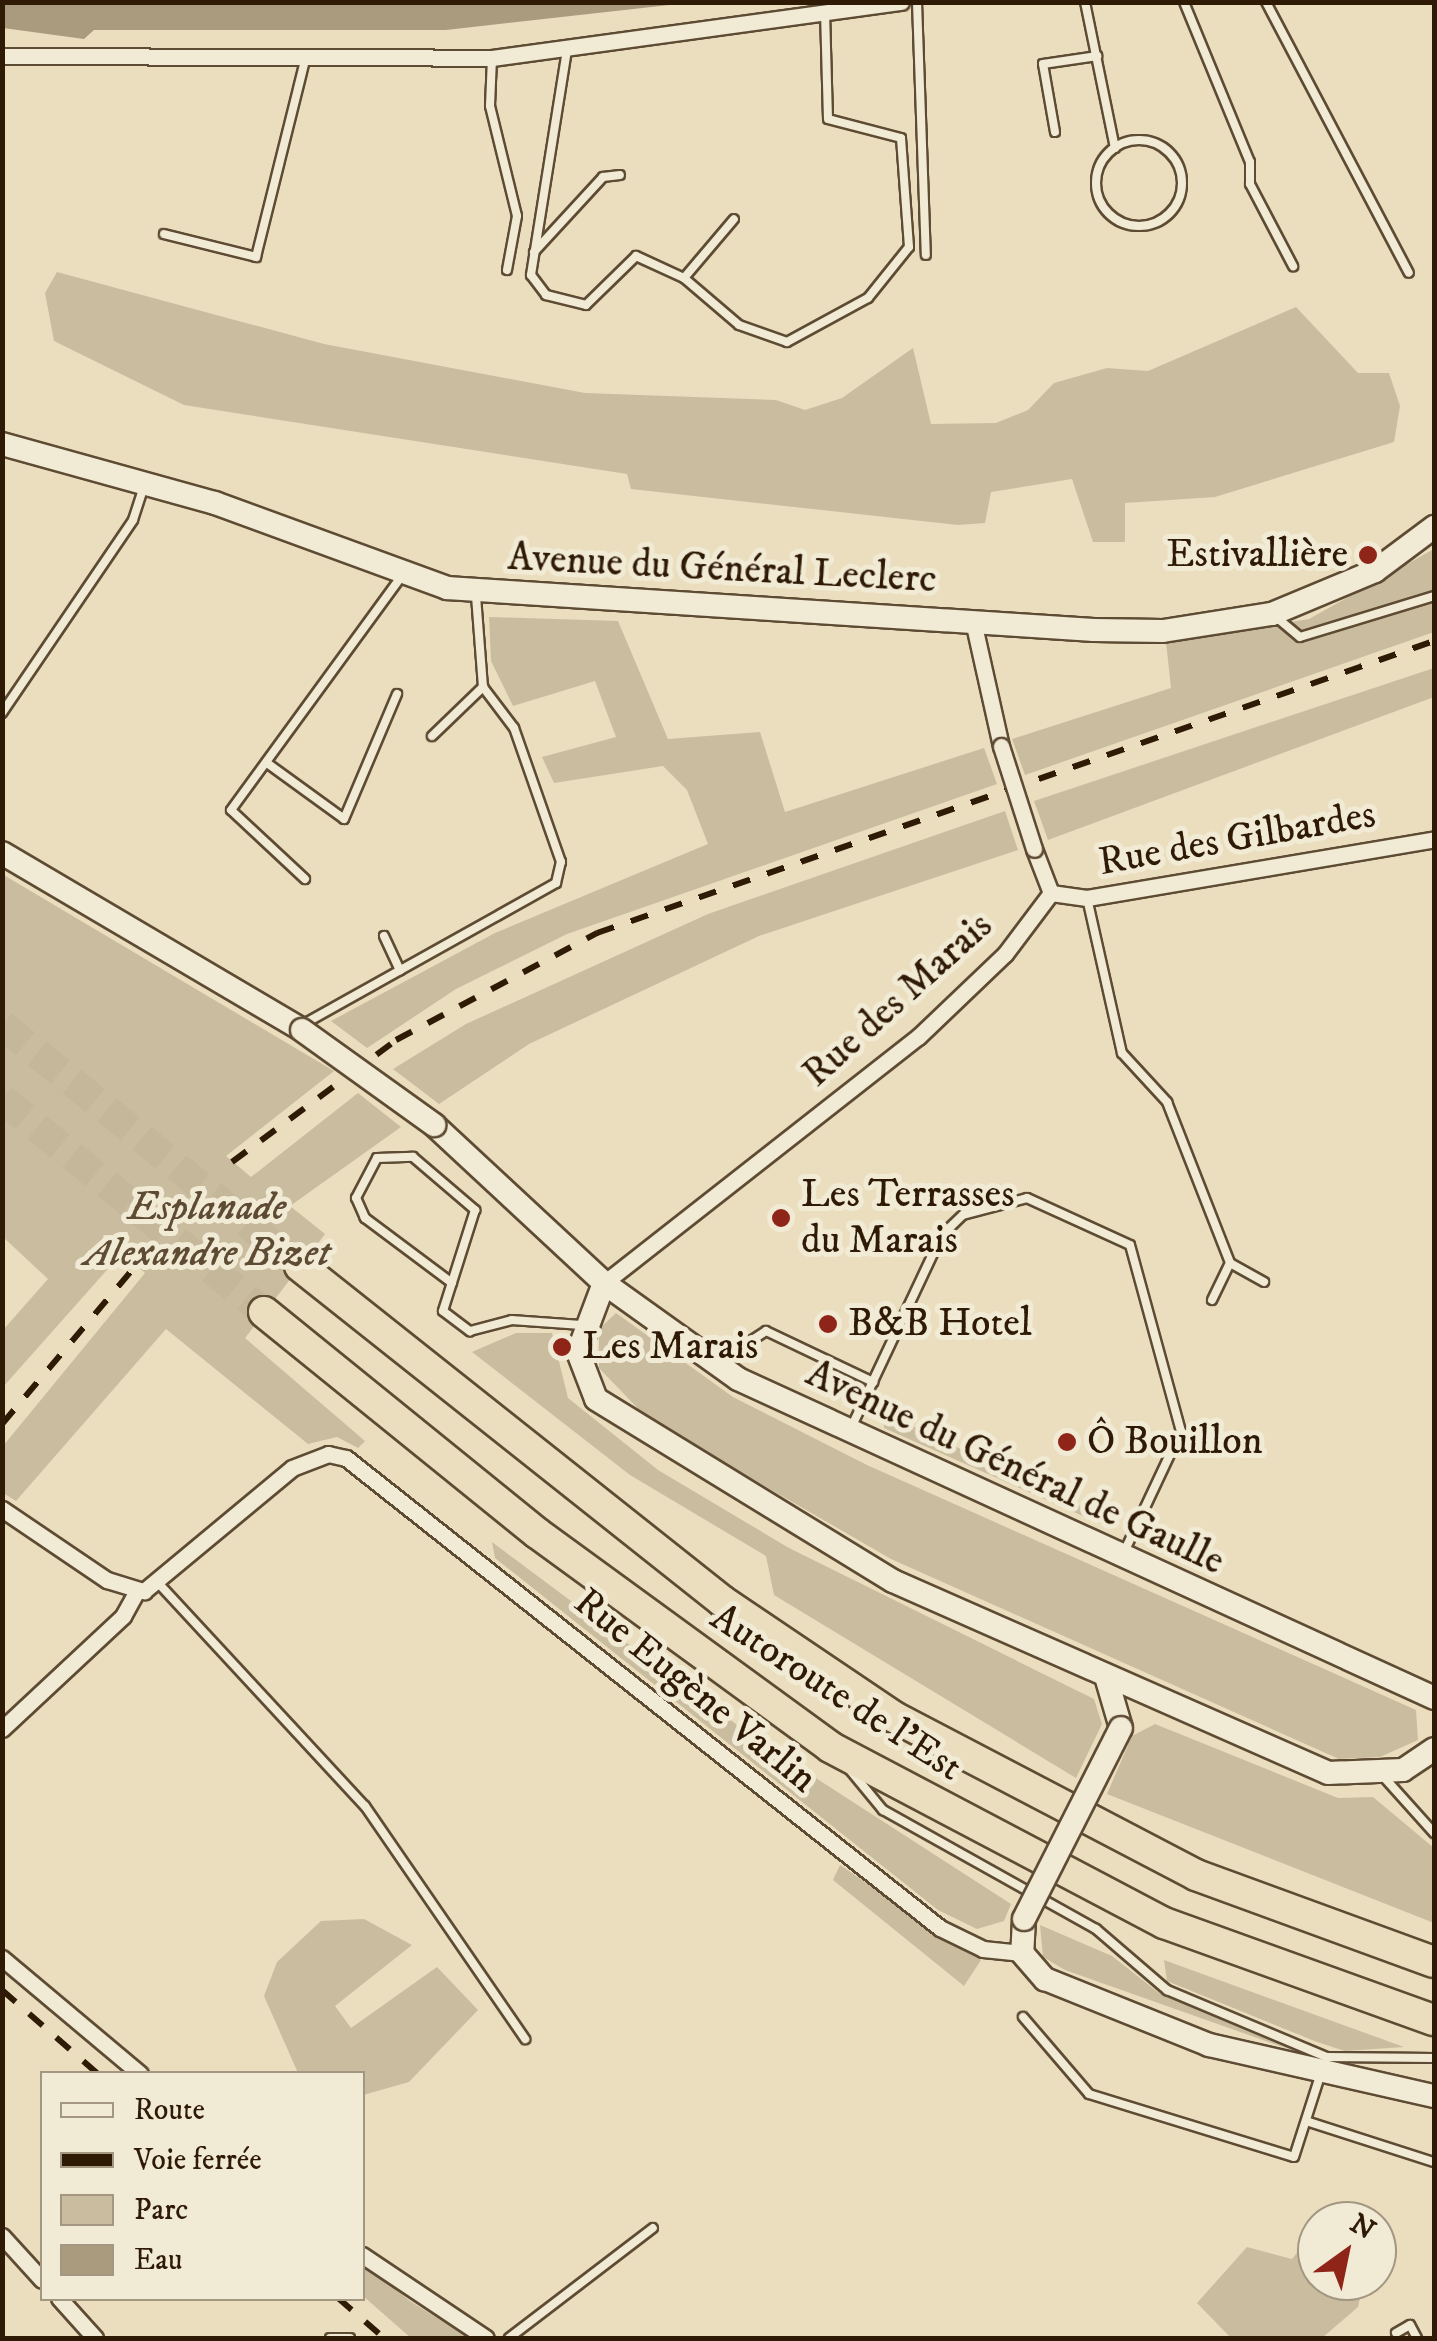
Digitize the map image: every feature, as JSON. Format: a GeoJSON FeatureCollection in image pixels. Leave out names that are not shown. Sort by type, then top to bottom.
{"type":"FeatureCollection","features":[{"type":"Feature","properties":{"kind":"highway","name":"Autoroute de l’Est"},"geometry":{"type":"LineString","coordinates":[[300,1266],[722,1601],[894,1717],[1196,1875],[1434,1962]]}},
{"type":"Feature","properties":{"kind":"highway","name":"Autoroute de l’Est"},"geometry":{"type":"LineString","coordinates":[[264,1312],[536,1533],[830,1747],[1164,1923],[1434,2020]]}},
{"type":"Feature","properties":{"kind":"main road","name":"Avenue du Général Leclerc"},"geometry":{"type":"LineString","coordinates":[[2,444],[145,484],[402,574],[476,592],[972,622],[1163,631],[1272,614],[1358,579],[1434,527]]}},
{"type":"Feature","properties":{"kind":"main road","name":"Avenue du Général de Gaulle"},"geometry":{"type":"LineString","coordinates":[[2,852],[300,1029],[434,1125],[604,1283],[716,1364],[849,1433],[1434,1698]]}},
{"type":"Feature","properties":{"kind":"main road"},"geometry":{"type":"LineString","coordinates":[[604,1283],[581,1325],[582,1376],[623,1422],[893,1581],[1107,1680],[1328,1773],[1382,1775],[1434,1749]]}},
{"type":"Feature","properties":{"kind":"main road"},"geometry":{"type":"LineString","coordinates":[[1107,1680],[1121,1728]]}},
{"type":"Feature","properties":{"kind":"main road"},"geometry":{"type":"LineString","coordinates":[[1022,1953],[1024,1919],[1121,1728],[1162,1701]]}},
{"type":"Feature","properties":{"kind":"main road","name":"Rue Eugène Varlin"},"geometry":{"type":"LineString","coordinates":[[1022,1953],[1063,1986],[1209,2045],[1323,2066],[1434,2096]]}},
{"type":"Feature","properties":{"kind":"street"},"geometry":{"type":"LineString","coordinates":[[2,56],[492,58],[901,2]]}},
{"type":"Feature","properties":{"kind":"street"},"geometry":{"type":"LineString","coordinates":[[972,622],[1001,746],[1051,893]]}},
{"type":"Feature","properties":{"kind":"street","name":"Rue des Gilbardes"},"geometry":{"type":"LineString","coordinates":[[1051,893],[1087,898],[1434,839]]}},
{"type":"Feature","properties":{"kind":"street","name":"Rue des Marais"},"geometry":{"type":"LineString","coordinates":[[604,1283],[918,1037],[1005,954],[1051,893]]}},
{"type":"Feature","properties":{"kind":"street","name":"Rue Eugène Varlin"},"geometry":{"type":"LineString","coordinates":[[137,1591],[160,1585],[292,1468],[328,1454],[346,1458],[940,1928],[983,1949],[1022,1953]]}},
{"type":"Feature","properties":{"kind":"street"},"geometry":{"type":"LineString","coordinates":[[2,1509],[137,1591],[123,1616],[2,1729]]}},
{"type":"Feature","properties":{"kind":"street"},"geometry":{"type":"LineString","coordinates":[[2,1958],[136,2071]]}},
{"type":"Feature","properties":{"kind":"street"},"geometry":{"type":"LineString","coordinates":[[2,2236],[40,2278]]}},
{"type":"Feature","properties":{"kind":"street"},"geometry":{"type":"LineString","coordinates":[[365,2257],[486,2338]]}},
{"type":"Feature","properties":{"kind":"street"},"geometry":{"type":"LineString","coordinates":[[62,2301],[95,2338]]}},
{"type":"Feature","properties":{"kind":"lane"},"geometry":{"type":"LineString","coordinates":[[917,2],[926,255]]}},
{"type":"Feature","properties":{"kind":"lane"},"geometry":{"type":"LineString","coordinates":[[1086,2],[1115,148],[1096,182],[1104,208],[1138,226],[1164,219],[1181,195],[1179,166],[1158,144],[1115,148]]}},
{"type":"Feature","properties":{"kind":"lane"},"geometry":{"type":"LineString","coordinates":[[1184,2],[1250,162],[1250,184],[1293,266]]}},
{"type":"Feature","properties":{"kind":"lane"},"geometry":{"type":"LineString","coordinates":[[1266,2],[1409,272]]}},
{"type":"Feature","properties":{"kind":"lane"},"geometry":{"type":"LineString","coordinates":[[568,48],[531,275],[568,306],[586,305],[636,256],[684,278],[740,325],[787,342],[868,298],[909,247],[901,138],[828,119],[825,10]]}},
{"type":"Feature","properties":{"kind":"lane"},"geometry":{"type":"LineString","coordinates":[[1055,132],[1043,64],[1097,56]]}},
{"type":"Feature","properties":{"kind":"lane"},"geometry":{"type":"LineString","coordinates":[[492,58],[490,106],[517,216],[507,270]]}},
{"type":"Feature","properties":{"kind":"lane"},"geometry":{"type":"LineString","coordinates":[[164,234],[256,257],[305,60]]}},
{"type":"Feature","properties":{"kind":"lane"},"geometry":{"type":"LineString","coordinates":[[534,252],[602,178],[620,175]]}},
{"type":"Feature","properties":{"kind":"lane"},"geometry":{"type":"LineString","coordinates":[[684,278],[734,220]]}},
{"type":"Feature","properties":{"kind":"lane"},"geometry":{"type":"LineString","coordinates":[[2,713],[133,520],[145,484]]}},
{"type":"Feature","properties":{"kind":"lane"},"geometry":{"type":"LineString","coordinates":[[306,878],[231,810],[402,574]]}},
{"type":"Feature","properties":{"kind":"lane"},"geometry":{"type":"LineString","coordinates":[[300,1029],[556,883],[561,862],[514,728],[483,687],[476,592]]}},
{"type":"Feature","properties":{"kind":"lane"},"geometry":{"type":"LineString","coordinates":[[1272,614],[1300,637],[1434,596]]}},
{"type":"Feature","properties":{"kind":"lane"},"geometry":{"type":"LineString","coordinates":[[432,736],[483,687]]}},
{"type":"Feature","properties":{"kind":"lane"},"geometry":{"type":"LineString","coordinates":[[267,763],[344,819],[397,694]]}},
{"type":"Feature","properties":{"kind":"lane"},"geometry":{"type":"LineString","coordinates":[[1087,898],[1122,1053],[1167,1102],[1230,1263],[1264,1282]]}},
{"type":"Feature","properties":{"kind":"lane"},"geometry":{"type":"LineString","coordinates":[[384,936],[400,970]]}},
{"type":"Feature","properties":{"kind":"lane"},"geometry":{"type":"LineString","coordinates":[[452,1282],[365,1218],[356,1198],[377,1158],[412,1158],[476,1210],[443,1310],[470,1331],[512,1320],[581,1325]]}},
{"type":"Feature","properties":{"kind":"lane"},"geometry":{"type":"LineString","coordinates":[[849,1433],[942,1235],[963,1216],[1027,1198],[1130,1245],[1181,1431],[1121,1559]]}},
{"type":"Feature","properties":{"kind":"lane"},"geometry":{"type":"LineString","coordinates":[[1212,1300],[1230,1263]]}},
{"type":"Feature","properties":{"kind":"lane"},"geometry":{"type":"LineString","coordinates":[[716,1364],[766,1331],[873,1382]]}},
{"type":"Feature","properties":{"kind":"lane"},"geometry":{"type":"LineString","coordinates":[[160,1585],[365,1806],[525,2039]]}},
{"type":"Feature","properties":{"kind":"lane"},"geometry":{"type":"LineString","coordinates":[[830,1747],[884,1810],[1096,1929],[1167,1990],[1323,2066],[1434,2058]]}},
{"type":"Feature","properties":{"kind":"lane"},"geometry":{"type":"LineString","coordinates":[[1382,1775],[1434,1833]]}},
{"type":"Feature","properties":{"kind":"lane"},"geometry":{"type":"LineString","coordinates":[[1023,2017],[1089,2094],[1294,2157],[1323,2066]]}},
{"type":"Feature","properties":{"kind":"lane"},"geometry":{"type":"LineString","coordinates":[[1306,2121],[1434,2162]]}},
{"type":"Feature","properties":{"kind":"lane"},"geometry":{"type":"LineString","coordinates":[[509,2338],[653,2228]]}},
{"type":"Feature","properties":{"kind":"lane"},"geometry":{"type":"LineString","coordinates":[[1396,2332],[1410,2325],[1417,2338]]}},
{"type":"Feature","properties":{"kind":"lane"},"geometry":{"type":"LineString","coordinates":[[330,2338],[350,2338]]}},
{"type":"Feature","properties":{"kind":"green space"},"geometry":{"type":"Polygon","coordinates":[[[57,272],[324,344],[585,393],[776,400],[805,410],[842,398],[913,348],[931,424],[996,423],[1028,410],[1054,383],[1107,368],[1148,371],[1296,307],[1358,373],[1389,373],[1400,406],[1394,442],[1215,497],[1125,503],[1125,542],[1093,542],[1072,479],[991,492],[985,523],[958,525],[631,489],[627,474],[184,405],[54,341],[45,293],[57,272]]]}},
{"type":"Feature","properties":{"kind":"green space"},"geometry":{"type":"Polygon","coordinates":[[[1434,549],[1434,632],[1025,775],[1012,739],[1171,688],[1166,642],[1309,619],[1434,549]]]}},
{"type":"Feature","properties":{"kind":"green space"},"geometry":{"type":"Polygon","coordinates":[[[489,617],[618,621],[668,739],[760,732],[785,812],[984,748],[997,784],[567,934],[456,989],[367,1048],[331,1021],[495,933],[708,844],[687,790],[663,766],[554,783],[542,757],[616,737],[595,681],[513,706],[491,661],[489,617]]]}},
{"type":"Feature","properties":{"kind":"green space"},"geometry":{"type":"Polygon","coordinates":[[[1434,668],[1434,697],[1048,840],[1034,801],[1434,668]]]}},
{"type":"Feature","properties":{"kind":"green space"},"geometry":{"type":"Polygon","coordinates":[[[1005,811],[1018,850],[759,936],[529,1044],[439,1104],[393,1069],[466,1024],[708,914],[1005,811]]]}},
{"type":"Feature","properties":{"kind":"green space","name":"Esplanade Alexandre Bizet"},"geometry":{"type":"Polygon","coordinates":[[[2,874],[334,1071],[226,1156],[251,1177],[358,1093],[401,1127],[290,1206],[325,1234],[245,1338],[365,1441],[358,1448],[337,1437],[308,1444],[166,1329],[16,1501],[3,1493],[3,1446],[145,1273],[122,1253],[3,1387],[3,1330],[48,1279],[3,1237],[2,874]]]}},
{"type":"Feature","properties":{"kind":"green space"},"geometry":{"type":"Polygon","coordinates":[[[616,1313],[733,1397],[867,1465],[1416,1710],[1418,1740],[1380,1757],[1339,1759],[891,1559],[647,1418],[599,1368],[599,1329],[616,1313]]]}},
{"type":"Feature","properties":{"kind":"green space"},"geometry":{"type":"Polygon","coordinates":[[[516,1333],[552,1333],[568,1398],[658,1470],[789,1548],[1094,1699],[1102,1724],[1076,1778],[774,1595],[766,1556],[630,1475],[472,1352],[516,1333]]]}},
{"type":"Feature","properties":{"kind":"green space"},"geometry":{"type":"Polygon","coordinates":[[[885,1399],[900,1401],[894,1417],[1091,1511],[1098,1498],[1124,1510],[1118,1523],[1110,1528],[884,1428],[885,1399]]]}},
{"type":"Feature","properties":{"kind":"green space"},"geometry":{"type":"Polygon","coordinates":[[[492,1542],[760,1742],[1011,1904],[1004,1921],[977,1929],[938,1910],[495,1558],[492,1542]]]}},
{"type":"Feature","properties":{"kind":"green space"},"geometry":{"type":"Polygon","coordinates":[[[1155,1724],[1338,1798],[1373,1797],[1434,1848],[1434,1923],[1107,1794],[1132,1736],[1155,1724]]]}},
{"type":"Feature","properties":{"kind":"green space"},"geometry":{"type":"Polygon","coordinates":[[[840,1865],[981,1960],[964,1986],[833,1880],[840,1865]]]}},
{"type":"Feature","properties":{"kind":"green space"},"geometry":{"type":"Polygon","coordinates":[[[364,1919],[412,1945],[335,2006],[351,2028],[437,1967],[478,2010],[409,2082],[365,2094],[365,2071],[297,2071],[264,1996],[277,1962],[321,1921],[364,1919]]]}},
{"type":"Feature","properties":{"kind":"green space"},"geometry":{"type":"Polygon","coordinates":[[[1040,1925],[1112,1956],[1159,1993],[1294,2051],[1065,1970],[1043,1957],[1040,1925]]]}},
{"type":"Feature","properties":{"kind":"green space"},"geometry":{"type":"Polygon","coordinates":[[[1164,1960],[1404,2047],[1345,2051],[1317,2042],[1167,1981],[1164,1960]]]}},
{"type":"Feature","properties":{"kind":"green space"},"geometry":{"type":"Polygon","coordinates":[[[1247,2247],[1292,2259],[1297,2253],[1297,2301],[1359,2301],[1358,2307],[1322,2338],[1231,2338],[1197,2303],[1247,2247]]]}},
{"type":"Feature","properties":{"kind":"green space"},"geometry":{"type":"Polygon","coordinates":[[[365,2265],[410,2301],[469,2338],[411,2338],[365,2298],[365,2265]]]}},
{"type":"Feature","properties":{"kind":"water"},"geometry":{"type":"Polygon","coordinates":[[[3,2],[687,3],[446,30],[94,30],[84,39],[3,28],[3,2]]]}},
{"type":"Feature","properties":{"kind":"tunnel"},"geometry":{"type":"LineString","coordinates":[[2,1025],[300,1266]]}},
{"type":"Feature","properties":{"kind":"tunnel"},"geometry":{"type":"LineString","coordinates":[[2,1099],[264,1312]]}},
{"type":"Feature","properties":{"kind":"railway"},"geometry":{"type":"LineString","coordinates":[[232,1162],[396,1040],[597,933],[1434,641]]}},
{"type":"Feature","properties":{"kind":"railway"},"geometry":{"type":"LineString","coordinates":[[2,1424],[134,1268]]}},
{"type":"Feature","properties":{"kind":"railway"},"geometry":{"type":"LineString","coordinates":[[2,1990],[95,2071]]}},
{"type":"Feature","properties":{"kind":"railway"},"geometry":{"type":"LineString","coordinates":[[341,2301],[384,2338]]}},
{"type":"Feature","properties":{"kind":"place","name":"Estivallière"},"geometry":{"type":"Point","coordinates":[1368,555]}},
{"type":"Feature","properties":{"kind":"place","name":"Les Terrasses du Marais"},"geometry":{"type":"Point","coordinates":[781,1218]}},
{"type":"Feature","properties":{"kind":"place","name":"B&B Hotel"},"geometry":{"type":"Point","coordinates":[828,1324]}},
{"type":"Feature","properties":{"kind":"place","name":"Les Marais"},"geometry":{"type":"Point","coordinates":[562,1347]}},
{"type":"Feature","properties":{"kind":"place","name":"Ô Bouillon"},"geometry":{"type":"Point","coordinates":[1067,1442]}}]}
